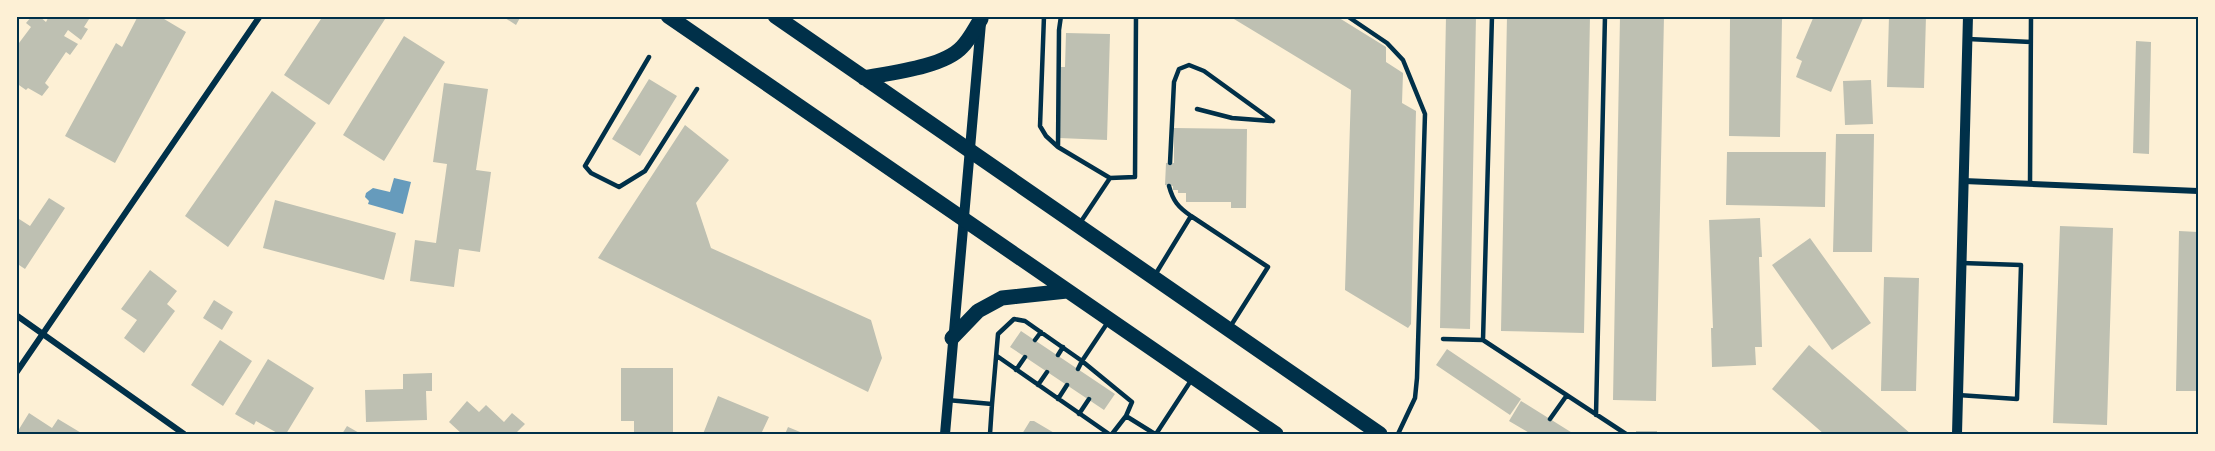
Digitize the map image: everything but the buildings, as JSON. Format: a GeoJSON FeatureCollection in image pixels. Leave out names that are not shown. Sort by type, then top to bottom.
{"type":"FeatureCollection","features":[{"type":"Feature","properties":{"kind":"main road"},"geometry":{"type":"LineString","coordinates":[[668,16],[1276,435]]}},
{"type":"Feature","properties":{"kind":"main road"},"geometry":{"type":"LineString","coordinates":[[775,16],[1380,435]]}},
{"type":"Feature","properties":{"kind":"main road"},"geometry":{"type":"LineString","coordinates":[[864,78],[916,69],[941,60],[961,49],[981,18]]}},
{"type":"Feature","properties":{"kind":"main road"},"geometry":{"type":"LineString","coordinates":[[952,338],[978,311],[1002,298],[1068,291]]}},
{"type":"Feature","properties":{"kind":"street"},"geometry":{"type":"LineString","coordinates":[[16,373],[260,16]]}},
{"type":"Feature","properties":{"kind":"street"},"geometry":{"type":"LineString","coordinates":[[1958,435],[1968,16]]}},
{"type":"Feature","properties":{"kind":"street"},"geometry":{"type":"LineString","coordinates":[[945,435],[981,18]]}},
{"type":"Feature","properties":{"kind":"street"},"geometry":{"type":"LineString","coordinates":[[1964,181],[2199,191]]}},
{"type":"Feature","properties":{"kind":"street"},"geometry":{"type":"LineString","coordinates":[[16,315],[184,435]]}},
{"type":"Feature","properties":{"kind":"lane"},"geometry":{"type":"LineString","coordinates":[[1044,16],[1040,126],[1046,136],[1058,147],[1110,178],[1135,177],[1136,16]]}},
{"type":"Feature","properties":{"kind":"lane"},"geometry":{"type":"LineString","coordinates":[[1058,147],[1061,16]]}},
{"type":"Feature","properties":{"kind":"lane"},"geometry":{"type":"LineString","coordinates":[[1347,16],[1387,43],[1403,60],[1425,114],[1417,378],[1415,398],[1398,435]]}},
{"type":"Feature","properties":{"kind":"lane"},"geometry":{"type":"LineString","coordinates":[[1483,340],[1492,16]]}},
{"type":"Feature","properties":{"kind":"lane"},"geometry":{"type":"LineString","coordinates":[[1596,415],[1605,16]]}},
{"type":"Feature","properties":{"kind":"lane"},"geometry":{"type":"LineString","coordinates":[[2030,184],[2031,16]]}},
{"type":"Feature","properties":{"kind":"lane"},"geometry":{"type":"LineString","coordinates":[[1968,39],[2031,42]]}},
{"type":"Feature","properties":{"kind":"lane"},"geometry":{"type":"LineString","coordinates":[[649,57],[585,166],[591,173],[619,187],[645,171],[697,89]]}},
{"type":"Feature","properties":{"kind":"lane"},"geometry":{"type":"LineString","coordinates":[[1170,163],[1174,82],[1179,69],[1189,65],[1204,71],[1273,121],[1232,118],[1197,109]]}},
{"type":"Feature","properties":{"kind":"lane"},"geometry":{"type":"LineString","coordinates":[[1078,226],[1110,178]]}},
{"type":"Feature","properties":{"kind":"lane"},"geometry":{"type":"LineString","coordinates":[[1169,186],[1173,201],[1178,207],[1268,267],[1229,330]]}},
{"type":"Feature","properties":{"kind":"lane"},"geometry":{"type":"LineString","coordinates":[[1153,278],[1191,216]]}},
{"type":"Feature","properties":{"kind":"lane"},"geometry":{"type":"LineString","coordinates":[[1958,395],[2017,399],[2021,265],[1962,263]]}},
{"type":"Feature","properties":{"kind":"lane"},"geometry":{"type":"LineString","coordinates":[[990,435],[998,334],[1014,319],[1025,321],[1063,347],[1082,361],[1101,381],[1132,402],[1126,416],[1111,435],[997,356]]}},
{"type":"Feature","properties":{"kind":"lane"},"geometry":{"type":"LineString","coordinates":[[1078,369],[1110,320]]}},
{"type":"Feature","properties":{"kind":"lane"},"geometry":{"type":"LineString","coordinates":[[1035,340],[1041,332]]}},
{"type":"Feature","properties":{"kind":"lane"},"geometry":{"type":"LineString","coordinates":[[1443,339],[1483,340],[1626,435]]}},
{"type":"Feature","properties":{"kind":"lane"},"geometry":{"type":"LineString","coordinates":[[1058,355],[1063,347]]}},
{"type":"Feature","properties":{"kind":"lane"},"geometry":{"type":"LineString","coordinates":[[1016,370],[1024,357]]}},
{"type":"Feature","properties":{"kind":"lane"},"geometry":{"type":"LineString","coordinates":[[1038,385],[1047,372]]}},
{"type":"Feature","properties":{"kind":"lane"},"geometry":{"type":"LineString","coordinates":[[1126,416],[1155,435],[1193,377]]}},
{"type":"Feature","properties":{"kind":"lane"},"geometry":{"type":"LineString","coordinates":[[1058,399],[1068,385]]}},
{"type":"Feature","properties":{"kind":"lane"},"geometry":{"type":"LineString","coordinates":[[1550,419],[1567,395]]}},
{"type":"Feature","properties":{"kind":"lane"},"geometry":{"type":"LineString","coordinates":[[1079,414],[1089,399]]}},
{"type":"Feature","properties":{"kind":"lane"},"geometry":{"type":"LineString","coordinates":[[947,400],[992,404]]}},
{"type":"Feature","properties":{"kind":"water"},"geometry":{"type":"Polygon","coordinates":[[[394,178],[411,182],[403,214],[368,204],[369,201],[365,197],[366,193],[373,188],[390,192],[394,178]]]}}]}
